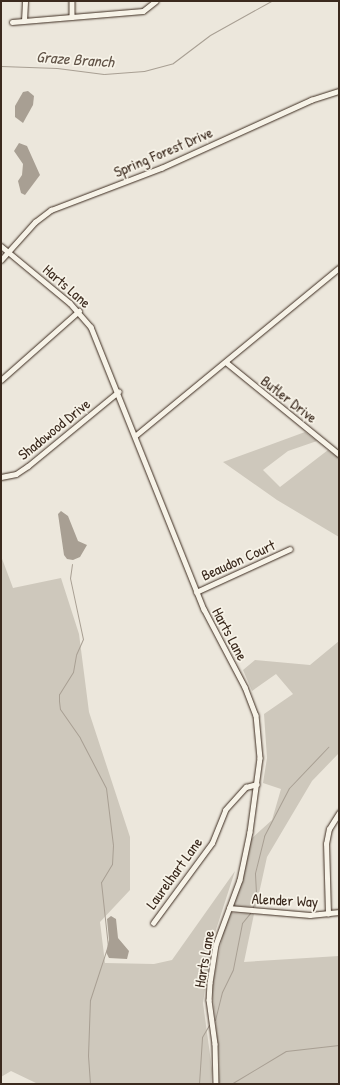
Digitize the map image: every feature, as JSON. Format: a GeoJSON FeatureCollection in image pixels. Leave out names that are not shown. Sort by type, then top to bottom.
{"type":"FeatureCollection","features":[{"type":"Feature","properties":{"kind":"street"},"geometry":{"type":"LineString","coordinates":[[24,21],[25,1]]}},
{"type":"Feature","properties":{"kind":"street"},"geometry":{"type":"LineString","coordinates":[[72,1],[72,17]]}},
{"type":"Feature","properties":{"kind":"street"},"geometry":{"type":"LineString","coordinates":[[12,22],[143,11],[156,1]]}},
{"type":"Feature","properties":{"kind":"street","name":"Spring Forest Drive"},"geometry":{"type":"LineString","coordinates":[[9,253],[36,222],[51,210],[161,168],[310,100],[339,91]]}},
{"type":"Feature","properties":{"kind":"street","name":"Harts Lane"},"geometry":{"type":"LineString","coordinates":[[1,246],[79,311],[95,335],[196,592],[254,708],[260,742],[257,784],[244,862],[230,908],[216,945],[209,993],[215,1044],[216,1084]]}},
{"type":"Feature","properties":{"kind":"street"},"geometry":{"type":"LineString","coordinates":[[1,260],[9,253]]}},
{"type":"Feature","properties":{"kind":"street"},"geometry":{"type":"LineString","coordinates":[[135,436],[339,268]]}},
{"type":"Feature","properties":{"kind":"street"},"geometry":{"type":"LineString","coordinates":[[1,380],[79,311]]}},
{"type":"Feature","properties":{"kind":"street","name":"Butler Drive"},"geometry":{"type":"LineString","coordinates":[[226,362],[339,454]]}},
{"type":"Feature","properties":{"kind":"street","name":"Shadowood Drive"},"geometry":{"type":"LineString","coordinates":[[1,477],[16,474],[28,466],[118,392]]}},
{"type":"Feature","properties":{"kind":"street","name":"Beaudon Court"},"geometry":{"type":"LineString","coordinates":[[196,592],[290,549]]}},
{"type":"Feature","properties":{"kind":"street","name":"Laurelhart Lane"},"geometry":{"type":"LineString","coordinates":[[153,923],[212,843],[225,810],[246,787],[257,784]]}},
{"type":"Feature","properties":{"kind":"street"},"geometry":{"type":"LineString","coordinates":[[328,914],[326,844],[329,829],[339,813]]}},
{"type":"Feature","properties":{"kind":"street","name":"Alender Way"},"geometry":{"type":"LineString","coordinates":[[230,908],[328,914],[339,912]]}},
{"type":"Feature","properties":{"kind":"shaded area"},"geometry":{"type":"Polygon","coordinates":[[[28,91],[34,96],[33,105],[23,123],[15,117],[15,106],[23,92],[28,91]]]}},
{"type":"Feature","properties":{"kind":"shaded area"},"geometry":{"type":"Polygon","coordinates":[[[19,143],[27,146],[40,175],[25,195],[21,193],[18,181],[22,175],[23,164],[14,151],[19,143]]]}},
{"type":"Feature","properties":{"kind":"shaded area"},"geometry":{"type":"Polygon","coordinates":[[[305,432],[317,441],[288,451],[263,470],[280,487],[328,450],[339,458],[339,537],[277,500],[223,462],[305,432]]]}},
{"type":"Feature","properties":{"kind":"shaded area"},"geometry":{"type":"Polygon","coordinates":[[[61,511],[68,516],[78,541],[87,545],[80,557],[73,560],[67,559],[64,555],[58,514],[61,511]]]}},
{"type":"Feature","properties":{"kind":"shaded area"},"geometry":{"type":"Polygon","coordinates":[[[1,556],[13,588],[61,578],[79,634],[89,712],[130,837],[130,890],[100,922],[105,963],[154,964],[172,960],[235,871],[212,942],[203,1003],[212,1069],[211,1084],[38,1084],[11,1071],[1,1077],[1,556]]]}},
{"type":"Feature","properties":{"kind":"shaded area"},"geometry":{"type":"Polygon","coordinates":[[[339,641],[339,753],[312,781],[267,857],[256,907],[233,906],[243,880],[251,839],[272,820],[281,789],[263,783],[267,758],[264,714],[293,694],[276,674],[252,691],[243,670],[255,660],[310,665],[339,641]]]}},
{"type":"Feature","properties":{"kind":"shaded area"},"geometry":{"type":"Polygon","coordinates":[[[231,913],[254,914],[244,962],[339,956],[339,1084],[219,1084],[219,1057],[212,988],[223,933],[231,913]]]}},
{"type":"Feature","properties":{"kind":"shaded area"},"geometry":{"type":"Polygon","coordinates":[[[111,916],[116,919],[118,938],[129,951],[127,959],[109,958],[106,952],[109,940],[107,919],[111,916]]]}},
{"type":"Feature","properties":{"kind":"waterway","name":"Graze Branch"},"geometry":{"type":"LineString","coordinates":[[1,66],[57,68],[104,74],[144,71],[173,63],[210,35],[271,1]]}},
{"type":"Feature","properties":{"kind":"waterway"},"geometry":{"type":"LineString","coordinates":[[72,564],[70,578],[83,639],[76,655],[73,672],[59,694],[59,701],[60,709],[80,738],[106,788],[113,845],[112,864],[101,882],[108,946]]}},
{"type":"Feature","properties":{"kind":"waterway"},"geometry":{"type":"LineString","coordinates":[[253,907],[256,893],[255,873],[264,836],[289,788],[328,747]]}},
{"type":"Feature","properties":{"kind":"waterway"},"geometry":{"type":"LineString","coordinates":[[215,1020],[222,992],[233,969],[242,923],[250,913]]}},
{"type":"Feature","properties":{"kind":"waterway"},"geometry":{"type":"LineString","coordinates":[[90,1084],[88,1056],[90,1000],[106,951]]}},
{"type":"Feature","properties":{"kind":"waterway"},"geometry":{"type":"LineString","coordinates":[[199,1084],[202,1037],[209,1025]]}},
{"type":"Feature","properties":{"kind":"waterway"},"geometry":{"type":"LineString","coordinates":[[231,1084],[286,1051],[339,1045]]}}]}
